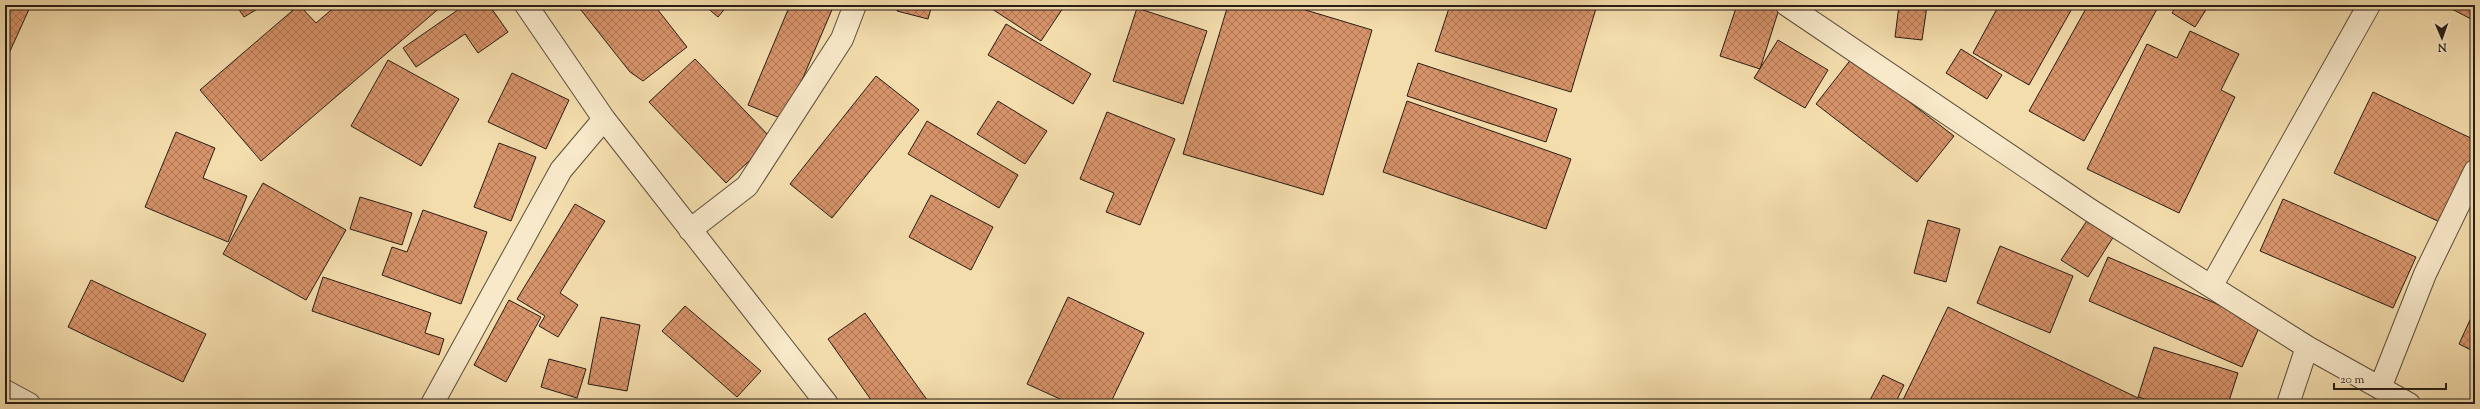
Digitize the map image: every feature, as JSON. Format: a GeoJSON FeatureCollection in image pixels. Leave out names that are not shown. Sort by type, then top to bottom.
{"type":"FeatureCollection","features":[{"type":"Feature","properties":{"kind":"street"},"geometry":{"type":"LineString","coordinates":[[526,5],[604,119],[827,404]]}},
{"type":"Feature","properties":{"kind":"street"},"geometry":{"type":"LineString","coordinates":[[690,230],[747,186],[842,39],[855,5]]}},
{"type":"Feature","properties":{"kind":"street"},"geometry":{"type":"LineString","coordinates":[[1787,5],[2090,210],[2212,285],[2307,347],[2409,404]]}},
{"type":"Feature","properties":{"kind":"street"},"geometry":{"type":"LineString","coordinates":[[2212,285],[2369,5]]}},
{"type":"Feature","properties":{"kind":"street"},"geometry":{"type":"LineString","coordinates":[[432,404],[561,170],[604,119]]}},
{"type":"Feature","properties":{"kind":"street"},"geometry":{"type":"LineString","coordinates":[[2380,388],[2425,274],[2475,171]]}},
{"type":"Feature","properties":{"kind":"street"},"geometry":{"type":"LineString","coordinates":[[2288,404],[2307,347]]}},
{"type":"Feature","properties":{"kind":"street"},"geometry":{"type":"LineString","coordinates":[[5,391],[29,404]]}},
{"type":"Feature","properties":{"kind":"building"},"geometry":{"type":"Polygon","coordinates":[[[5,5],[31,5],[5,62],[5,5]]]}},
{"type":"Feature","properties":{"kind":"building"},"geometry":{"type":"Polygon","coordinates":[[[236,5],[264,5],[244,17],[236,5]]]}},
{"type":"Feature","properties":{"kind":"building"},"geometry":{"type":"Polygon","coordinates":[[[299,5],[316,23],[337,5],[443,5],[261,161],[200,90],[299,5]]]}},
{"type":"Feature","properties":{"kind":"building"},"geometry":{"type":"Polygon","coordinates":[[[465,5],[489,5],[508,32],[478,53],[465,34],[416,67],[403,48],[465,5]]]}},
{"type":"Feature","properties":{"kind":"building"},"geometry":{"type":"Polygon","coordinates":[[[577,5],[654,5],[687,47],[643,81],[630,72],[577,5]]]}},
{"type":"Feature","properties":{"kind":"building"},"geometry":{"type":"Polygon","coordinates":[[[704,5],[728,5],[718,17],[704,5]]]}},
{"type":"Feature","properties":{"kind":"building"},"geometry":{"type":"Polygon","coordinates":[[[790,5],[834,5],[785,120],[748,105],[790,5]]]}},
{"type":"Feature","properties":{"kind":"building"},"geometry":{"type":"Polygon","coordinates":[[[898,5],[932,5],[928,19],[897,11],[898,5]]]}},
{"type":"Feature","properties":{"kind":"building"},"geometry":{"type":"Polygon","coordinates":[[[986,5],[1065,5],[1041,41],[986,5]]]}},
{"type":"Feature","properties":{"kind":"building"},"geometry":{"type":"Polygon","coordinates":[[[1228,5],[1289,5],[1372,30],[1323,195],[1183,154],[1228,5]]]}},
{"type":"Feature","properties":{"kind":"building"},"geometry":{"type":"Polygon","coordinates":[[[1450,5],[1597,5],[1571,92],[1435,51],[1450,5]]]}},
{"type":"Feature","properties":{"kind":"building"},"geometry":{"type":"Polygon","coordinates":[[[1737,5],[1780,6],[1760,69],[1720,56],[1737,5]]]}},
{"type":"Feature","properties":{"kind":"building"},"geometry":{"type":"Polygon","coordinates":[[[1899,5],[1927,6],[1922,40],[1895,37],[1899,5]]]}},
{"type":"Feature","properties":{"kind":"building"},"geometry":{"type":"Polygon","coordinates":[[[1999,5],[2074,5],[2029,85],[1973,53],[1999,5]]]}},
{"type":"Feature","properties":{"kind":"building"},"geometry":{"type":"Polygon","coordinates":[[[2088,5],[2149,5],[2157,9],[2084,141],[2029,111],[2088,5]]]}},
{"type":"Feature","properties":{"kind":"building"},"geometry":{"type":"Polygon","coordinates":[[[2177,5],[2209,5],[2195,27],[2172,13],[2177,5]]]}},
{"type":"Feature","properties":{"kind":"building"},"geometry":{"type":"Polygon","coordinates":[[[2444,5],[2475,5],[2475,21],[2444,5]]]}},
{"type":"Feature","properties":{"kind":"building"},"geometry":{"type":"Polygon","coordinates":[[[1137,8],[1207,31],[1183,104],[1113,81],[1137,8]]]}},
{"type":"Feature","properties":{"kind":"building"},"geometry":{"type":"Polygon","coordinates":[[[1006,24],[1091,74],[1073,104],[988,55],[1006,24]]]}},
{"type":"Feature","properties":{"kind":"building"},"geometry":{"type":"Polygon","coordinates":[[[2190,31],[2239,54],[2221,90],[2235,97],[2179,213],[2087,169],[2147,44],[2177,58],[2190,31]]]}},
{"type":"Feature","properties":{"kind":"building"},"geometry":{"type":"Polygon","coordinates":[[[1778,40],[1828,70],[1805,108],[1754,78],[1778,40]]]}},
{"type":"Feature","properties":{"kind":"building"},"geometry":{"type":"Polygon","coordinates":[[[1961,49],[2002,75],[1987,99],[1946,73],[1961,49]]]}},
{"type":"Feature","properties":{"kind":"building"},"geometry":{"type":"Polygon","coordinates":[[[1852,58],[1954,136],[1917,182],[1816,104],[1852,58]]]}},
{"type":"Feature","properties":{"kind":"building"},"geometry":{"type":"Polygon","coordinates":[[[695,59],[772,139],[726,183],[649,102],[695,59]]]}},
{"type":"Feature","properties":{"kind":"building"},"geometry":{"type":"Polygon","coordinates":[[[388,60],[459,99],[421,166],[351,126],[388,60]]]}},
{"type":"Feature","properties":{"kind":"building"},"geometry":{"type":"Polygon","coordinates":[[[1418,63],[1557,109],[1546,142],[1407,96],[1418,63]]]}},
{"type":"Feature","properties":{"kind":"building"},"geometry":{"type":"Polygon","coordinates":[[[512,73],[569,100],[546,149],[488,122],[512,73]]]}},
{"type":"Feature","properties":{"kind":"building"},"geometry":{"type":"Polygon","coordinates":[[[876,76],[919,110],[832,218],[790,184],[876,76]]]}},
{"type":"Feature","properties":{"kind":"building"},"geometry":{"type":"Polygon","coordinates":[[[2373,92],[2475,140],[2475,153],[2442,223],[2334,173],[2373,92]]]}},
{"type":"Feature","properties":{"kind":"building"},"geometry":{"type":"Polygon","coordinates":[[[998,101],[1047,131],[1025,164],[977,134],[998,101]]]}},
{"type":"Feature","properties":{"kind":"building"},"geometry":{"type":"Polygon","coordinates":[[[1407,101],[1571,159],[1546,229],[1383,172],[1407,101]]]}},
{"type":"Feature","properties":{"kind":"building"},"geometry":{"type":"Polygon","coordinates":[[[1107,112],[1175,139],[1140,225],[1106,212],[1114,193],[1080,179],[1107,112]]]}},
{"type":"Feature","properties":{"kind":"building"},"geometry":{"type":"Polygon","coordinates":[[[927,121],[1018,175],[999,208],[908,154],[927,121]]]}},
{"type":"Feature","properties":{"kind":"building"},"geometry":{"type":"Polygon","coordinates":[[[176,132],[215,148],[203,178],[247,196],[228,242],[145,207],[176,132]]]}},
{"type":"Feature","properties":{"kind":"building"},"geometry":{"type":"Polygon","coordinates":[[[499,143],[536,157],[511,221],[474,207],[499,143]]]}},
{"type":"Feature","properties":{"kind":"building"},"geometry":{"type":"Polygon","coordinates":[[[263,183],[346,230],[306,300],[223,254],[263,183]]]}},
{"type":"Feature","properties":{"kind":"building"},"geometry":{"type":"Polygon","coordinates":[[[931,195],[993,227],[971,270],[909,237],[931,195]]]}},
{"type":"Feature","properties":{"kind":"building"},"geometry":{"type":"Polygon","coordinates":[[[360,197],[412,213],[402,245],[350,229],[360,197]]]}},
{"type":"Feature","properties":{"kind":"building"},"geometry":{"type":"Polygon","coordinates":[[[2283,199],[2416,257],[2393,308],[2260,251],[2283,199]]]}},
{"type":"Feature","properties":{"kind":"building"},"geometry":{"type":"Polygon","coordinates":[[[575,204],[605,221],[560,293],[578,305],[558,337],[539,326],[545,316],[517,299],[575,204]]]}},
{"type":"Feature","properties":{"kind":"building"},"geometry":{"type":"Polygon","coordinates":[[[423,210],[487,232],[461,304],[382,275],[392,247],[407,252],[423,210]]]}},
{"type":"Feature","properties":{"kind":"building"},"geometry":{"type":"Polygon","coordinates":[[[2088,219],[2114,236],[2088,277],[2061,260],[2088,219]]]}},
{"type":"Feature","properties":{"kind":"building"},"geometry":{"type":"Polygon","coordinates":[[[1928,220],[1960,229],[1946,282],[1914,273],[1928,220]]]}},
{"type":"Feature","properties":{"kind":"building"},"geometry":{"type":"Polygon","coordinates":[[[2000,246],[2073,276],[2050,333],[1977,303],[2000,246]]]}},
{"type":"Feature","properties":{"kind":"building"},"geometry":{"type":"Polygon","coordinates":[[[2108,257],[2261,323],[2242,367],[2089,301],[2108,257]]]}},
{"type":"Feature","properties":{"kind":"building"},"geometry":{"type":"Polygon","coordinates":[[[323,277],[431,313],[425,333],[444,339],[439,355],[312,311],[323,277]]]}},
{"type":"Feature","properties":{"kind":"building"},"geometry":{"type":"Polygon","coordinates":[[[91,280],[206,334],[183,382],[68,327],[91,280]]]}},
{"type":"Feature","properties":{"kind":"building"},"geometry":{"type":"Polygon","coordinates":[[[1068,297],[1144,333],[1110,404],[1071,404],[1027,384],[1068,297]]]}},
{"type":"Feature","properties":{"kind":"building"},"geometry":{"type":"Polygon","coordinates":[[[509,300],[541,317],[506,382],[474,365],[509,300]]]}},
{"type":"Feature","properties":{"kind":"building"},"geometry":{"type":"Polygon","coordinates":[[[685,306],[761,371],[737,397],[662,331],[685,306]]]}},
{"type":"Feature","properties":{"kind":"building"},"geometry":{"type":"Polygon","coordinates":[[[1948,307],[2138,398],[2135,404],[1901,404],[1948,307]]]}},
{"type":"Feature","properties":{"kind":"building"},"geometry":{"type":"Polygon","coordinates":[[[2475,309],[2475,352],[2459,344],[2475,309]]]}},
{"type":"Feature","properties":{"kind":"building"},"geometry":{"type":"Polygon","coordinates":[[[865,313],[930,404],[874,404],[828,339],[865,313]]]}},
{"type":"Feature","properties":{"kind":"building"},"geometry":{"type":"Polygon","coordinates":[[[601,317],[640,325],[627,391],[588,384],[601,317]]]}},
{"type":"Feature","properties":{"kind":"building"},"geometry":{"type":"Polygon","coordinates":[[[2154,347],[2238,373],[2228,404],[2161,404],[2138,397],[2154,347]]]}},
{"type":"Feature","properties":{"kind":"building"},"geometry":{"type":"Polygon","coordinates":[[[549,359],[586,369],[577,398],[541,387],[549,359]]]}},
{"type":"Feature","properties":{"kind":"building"},"geometry":{"type":"Polygon","coordinates":[[[1883,375],[1904,385],[1895,404],[1874,404],[1869,402],[1883,375]]]}}]}
